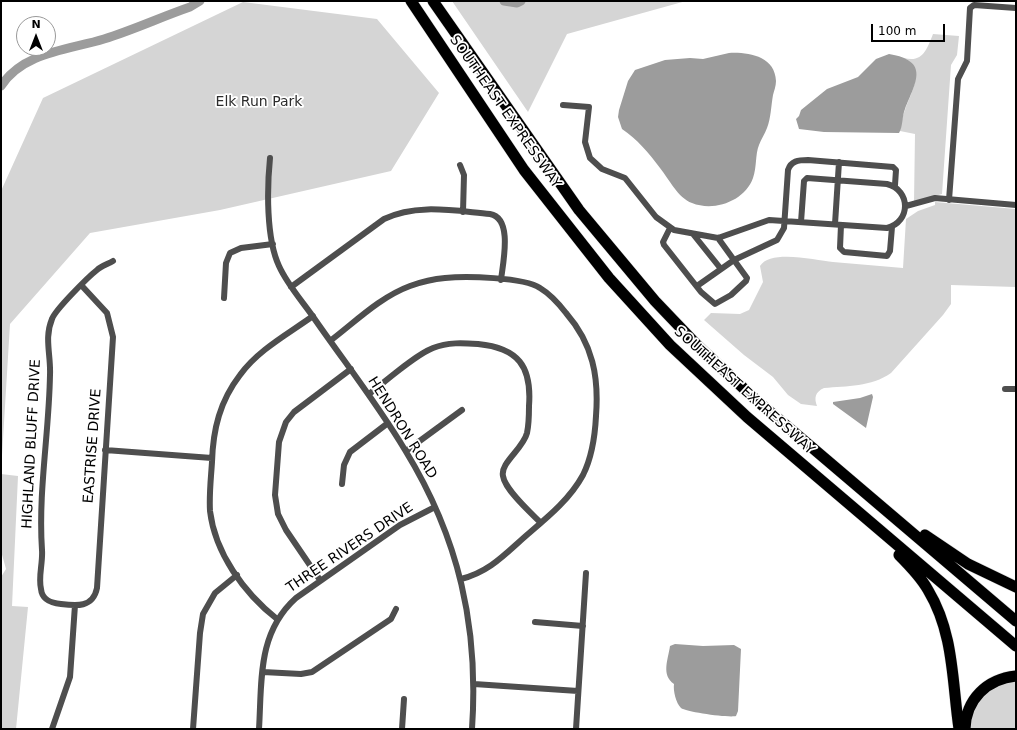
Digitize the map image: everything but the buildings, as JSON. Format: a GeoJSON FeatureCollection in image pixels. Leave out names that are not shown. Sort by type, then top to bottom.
{"type":"FeatureCollection","features":[{"type":"Feature","properties":{"kind":"highway","name":"SOUTHEAST EXPRESSWAY"},"geometry":{"type":"LineString","coordinates":[[411,1],[524,170],[579,241],[638,312],[717,390],[1016,646]]}},
{"type":"Feature","properties":{"kind":"highway","name":"SOUTHEAST EXPRESSWAY"},"geometry":{"type":"LineString","coordinates":[[433,1],[562,188],[634,278],[688,336],[726,373],[1016,621]]}},
{"type":"Feature","properties":{"kind":"highway"},"geometry":{"type":"LineString","coordinates":[[864,492],[968,564],[1016,587]]}},
{"type":"Feature","properties":{"kind":"highway"},"geometry":{"type":"LineString","coordinates":[[872,524],[918,576],[928,590],[940,614],[947,633],[952,660],[959,729]]}},
{"type":"Feature","properties":{"kind":"highway"},"geometry":{"type":"LineString","coordinates":[[965,729],[968,711],[980,692],[996,681],[1016,676]]}},
{"type":"Feature","properties":{"kind":"street"},"geometry":{"type":"LineString","coordinates":[[950,200],[958,79],[967,61],[970,8],[974,5],[1016,8]]}},
{"type":"Feature","properties":{"kind":"street"},"geometry":{"type":"LineString","coordinates":[[563,105],[588,107],[585,142],[590,158],[602,169],[625,178],[656,217],[670,228],[718,238],[728,236],[766,220],[892,227]]}},
{"type":"Feature","properties":{"kind":"street","name":"HENDRON ROAD"},"geometry":{"type":"LineString","coordinates":[[270,158],[268,192],[273,244],[279,266],[291,287],[369,394],[406,451],[445,528],[461,580],[471,631],[474,684],[472,729]]}},
{"type":"Feature","properties":{"kind":"street"},"geometry":{"type":"LineString","coordinates":[[697,286],[734,260],[778,240],[782,235],[785,221],[788,173],[790,165],[800,160],[893,167],[896,170],[894,186]]}},
{"type":"Feature","properties":{"kind":"street"},"geometry":{"type":"LineString","coordinates":[[801,222],[805,179],[838,180],[894,186],[903,196],[906,206],[900,219],[892,227],[890,252],[887,256],[844,252],[840,248],[838,225],[838,180],[839,162]]}},
{"type":"Feature","properties":{"kind":"street"},"geometry":{"type":"LineString","coordinates":[[460,165],[464,175],[463,212]]}},
{"type":"Feature","properties":{"kind":"street"},"geometry":{"type":"LineString","coordinates":[[906,206],[932,199],[1016,205]]}},
{"type":"Feature","properties":{"kind":"street"},"geometry":{"type":"LineString","coordinates":[[291,287],[372,228],[390,217],[416,210],[494,215],[501,220],[504,233],[501,280]]}},
{"type":"Feature","properties":{"kind":"street"},"geometry":{"type":"LineString","coordinates":[[670,228],[663,242],[664,245],[697,286],[715,304],[725,299],[746,282],[746,275],[718,238]]}},
{"type":"Feature","properties":{"kind":"street"},"geometry":{"type":"LineString","coordinates":[[693,234],[721,269]]}},
{"type":"Feature","properties":{"kind":"street"},"geometry":{"type":"LineString","coordinates":[[224,298],[226,263],[230,253],[240,248],[273,244]]}},
{"type":"Feature","properties":{"kind":"street","name":"HIGHLAND BLUFF DRIVE"},"geometry":{"type":"LineString","coordinates":[[75,605],[51,602],[42,594],[40,585],[42,550],[40,531],[50,374],[47,334],[55,313],[97,270],[113,261]]}},
{"type":"Feature","properties":{"kind":"street"},"geometry":{"type":"LineString","coordinates":[[330,341],[383,301],[408,287],[445,278],[519,281],[540,287],[570,316],[585,339],[595,370],[598,399],[595,433],[589,460],[577,485],[563,502],[541,523],[487,570],[461,580]]}},
{"type":"Feature","properties":{"kind":"street","name":"EASTRISE DRIVE"},"geometry":{"type":"LineString","coordinates":[[75,605],[89,603],[96,593],[113,331],[110,319],[104,308],[82,286]]}},
{"type":"Feature","properties":{"kind":"street"},"geometry":{"type":"LineString","coordinates":[[277,619],[254,598],[237,575],[219,544],[210,512],[212,458],[215,430],[219,412],[226,395],[240,374],[259,355],[313,316]]}},
{"type":"Feature","properties":{"kind":"street"},"geometry":{"type":"LineString","coordinates":[[369,394],[428,350],[446,344],[462,343],[501,348],[512,354],[525,368],[530,386],[527,433],[519,450],[504,466],[502,474],[506,485],[541,523]]}},
{"type":"Feature","properties":{"kind":"street"},"geometry":{"type":"LineString","coordinates":[[320,580],[286,530],[278,514],[275,496],[279,442],[286,422],[294,412],[351,369]]}},
{"type":"Feature","properties":{"kind":"street"},"geometry":{"type":"LineString","coordinates":[[1005,389],[1016,389]]}},
{"type":"Feature","properties":{"kind":"street"},"geometry":{"type":"LineString","coordinates":[[406,451],[462,410]]}},
{"type":"Feature","properties":{"kind":"street"},"geometry":{"type":"LineString","coordinates":[[342,484],[344,465],[350,452],[388,423]]}},
{"type":"Feature","properties":{"kind":"street"},"geometry":{"type":"LineString","coordinates":[[105,450],[212,458]]}},
{"type":"Feature","properties":{"kind":"street","name":"THREE RIVERS DRIVE"},"geometry":{"type":"LineString","coordinates":[[259,729],[266,648],[277,619],[296,598],[320,580],[400,525],[435,507]]}},
{"type":"Feature","properties":{"kind":"street"},"geometry":{"type":"LineString","coordinates":[[576,729],[586,573]]}},
{"type":"Feature","properties":{"kind":"street"},"geometry":{"type":"LineString","coordinates":[[193,729],[200,633],[203,614],[215,593],[237,575]]}},
{"type":"Feature","properties":{"kind":"street"},"geometry":{"type":"LineString","coordinates":[[52,729],[70,677],[75,605]]}},
{"type":"Feature","properties":{"kind":"street"},"geometry":{"type":"LineString","coordinates":[[263,672],[301,674],[318,670],[391,619],[396,609]]}},
{"type":"Feature","properties":{"kind":"street"},"geometry":{"type":"LineString","coordinates":[[535,622],[583,626]]}},
{"type":"Feature","properties":{"kind":"street"},"geometry":{"type":"LineString","coordinates":[[474,684],[578,691]]}},
{"type":"Feature","properties":{"kind":"street"},"geometry":{"type":"LineString","coordinates":[[402,729],[404,699]]}},
{"type":"Feature","properties":{"kind":"green space"},"geometry":{"type":"Polygon","coordinates":[[[452,1],[686,1],[567,34],[528,112],[452,1]]]}},
{"type":"Feature","properties":{"kind":"green space","name":"Elk Run Park"},"geometry":{"type":"Polygon","coordinates":[[[243,2],[377,19],[439,93],[391,171],[220,210],[90,233],[10,324],[1,472],[1,191],[43,98],[243,2]]]}},
{"type":"Feature","properties":{"kind":"green space"},"geometry":{"type":"Polygon","coordinates":[[[933,34],[959,36],[957,55],[951,65],[942,194],[914,202],[915,134],[900,131],[903,115],[913,89],[916,75],[911,63],[904,58],[910,59],[920,57],[929,45],[933,34]]]}},
{"type":"Feature","properties":{"kind":"green space"},"geometry":{"type":"Polygon","coordinates":[[[935,202],[1016,209],[1016,287],[951,285],[951,304],[943,315],[891,373],[883,378],[859,385],[824,388],[817,393],[817,406],[801,404],[788,395],[773,377],[744,355],[704,320],[711,313],[740,314],[749,310],[763,282],[760,266],[765,261],[773,258],[794,257],[903,268],[906,219],[918,211],[935,205],[935,202]]]}},
{"type":"Feature","properties":{"kind":"green space"},"geometry":{"type":"Polygon","coordinates":[[[1,474],[18,476],[12,606],[28,607],[16,729],[1,729],[1,577],[6,569],[1,551],[1,474]]]}},
{"type":"Feature","properties":{"kind":"green space"},"geometry":{"type":"Polygon","coordinates":[[[1016,679],[1016,729],[967,729],[971,711],[993,685],[1016,679]]]}},
{"type":"Feature","properties":{"kind":"shaded area"},"geometry":{"type":"Polygon","coordinates":[[[729,53],[744,53],[759,57],[771,66],[776,81],[770,116],[767,128],[758,149],[754,174],[749,186],[743,193],[728,202],[710,206],[701,205],[687,201],[682,197],[647,152],[633,137],[622,129],[618,117],[619,110],[628,81],[635,70],[665,60],[690,58],[703,59],[729,53]]]}},
{"type":"Feature","properties":{"kind":"shaded area"},"geometry":{"type":"Polygon","coordinates":[[[889,54],[902,57],[911,62],[915,68],[916,74],[913,90],[904,112],[899,133],[824,132],[799,129],[796,119],[801,110],[827,89],[858,77],[876,59],[889,54]]]}},
{"type":"Feature","properties":{"kind":"shaded area"},"geometry":{"type":"Polygon","coordinates":[[[872,394],[873,397],[866,428],[833,404],[833,402],[860,398],[872,394]]]}},
{"type":"Feature","properties":{"kind":"shaded area"},"geometry":{"type":"Polygon","coordinates":[[[675,644],[703,646],[734,645],[741,649],[738,711],[736,716],[708,714],[681,708],[675,697],[674,684],[666,672],[670,646],[675,644]]]}},
{"type":"Feature","properties":{"kind":"waterway"},"geometry":{"type":"LineString","coordinates":[[1,86],[10,75],[21,66],[34,59],[47,54],[104,39],[190,7],[200,1]]}},
{"type":"Feature","properties":{"kind":"waterway"},"geometry":{"type":"LineString","coordinates":[[504,1],[517,3],[521,1]]}}]}
